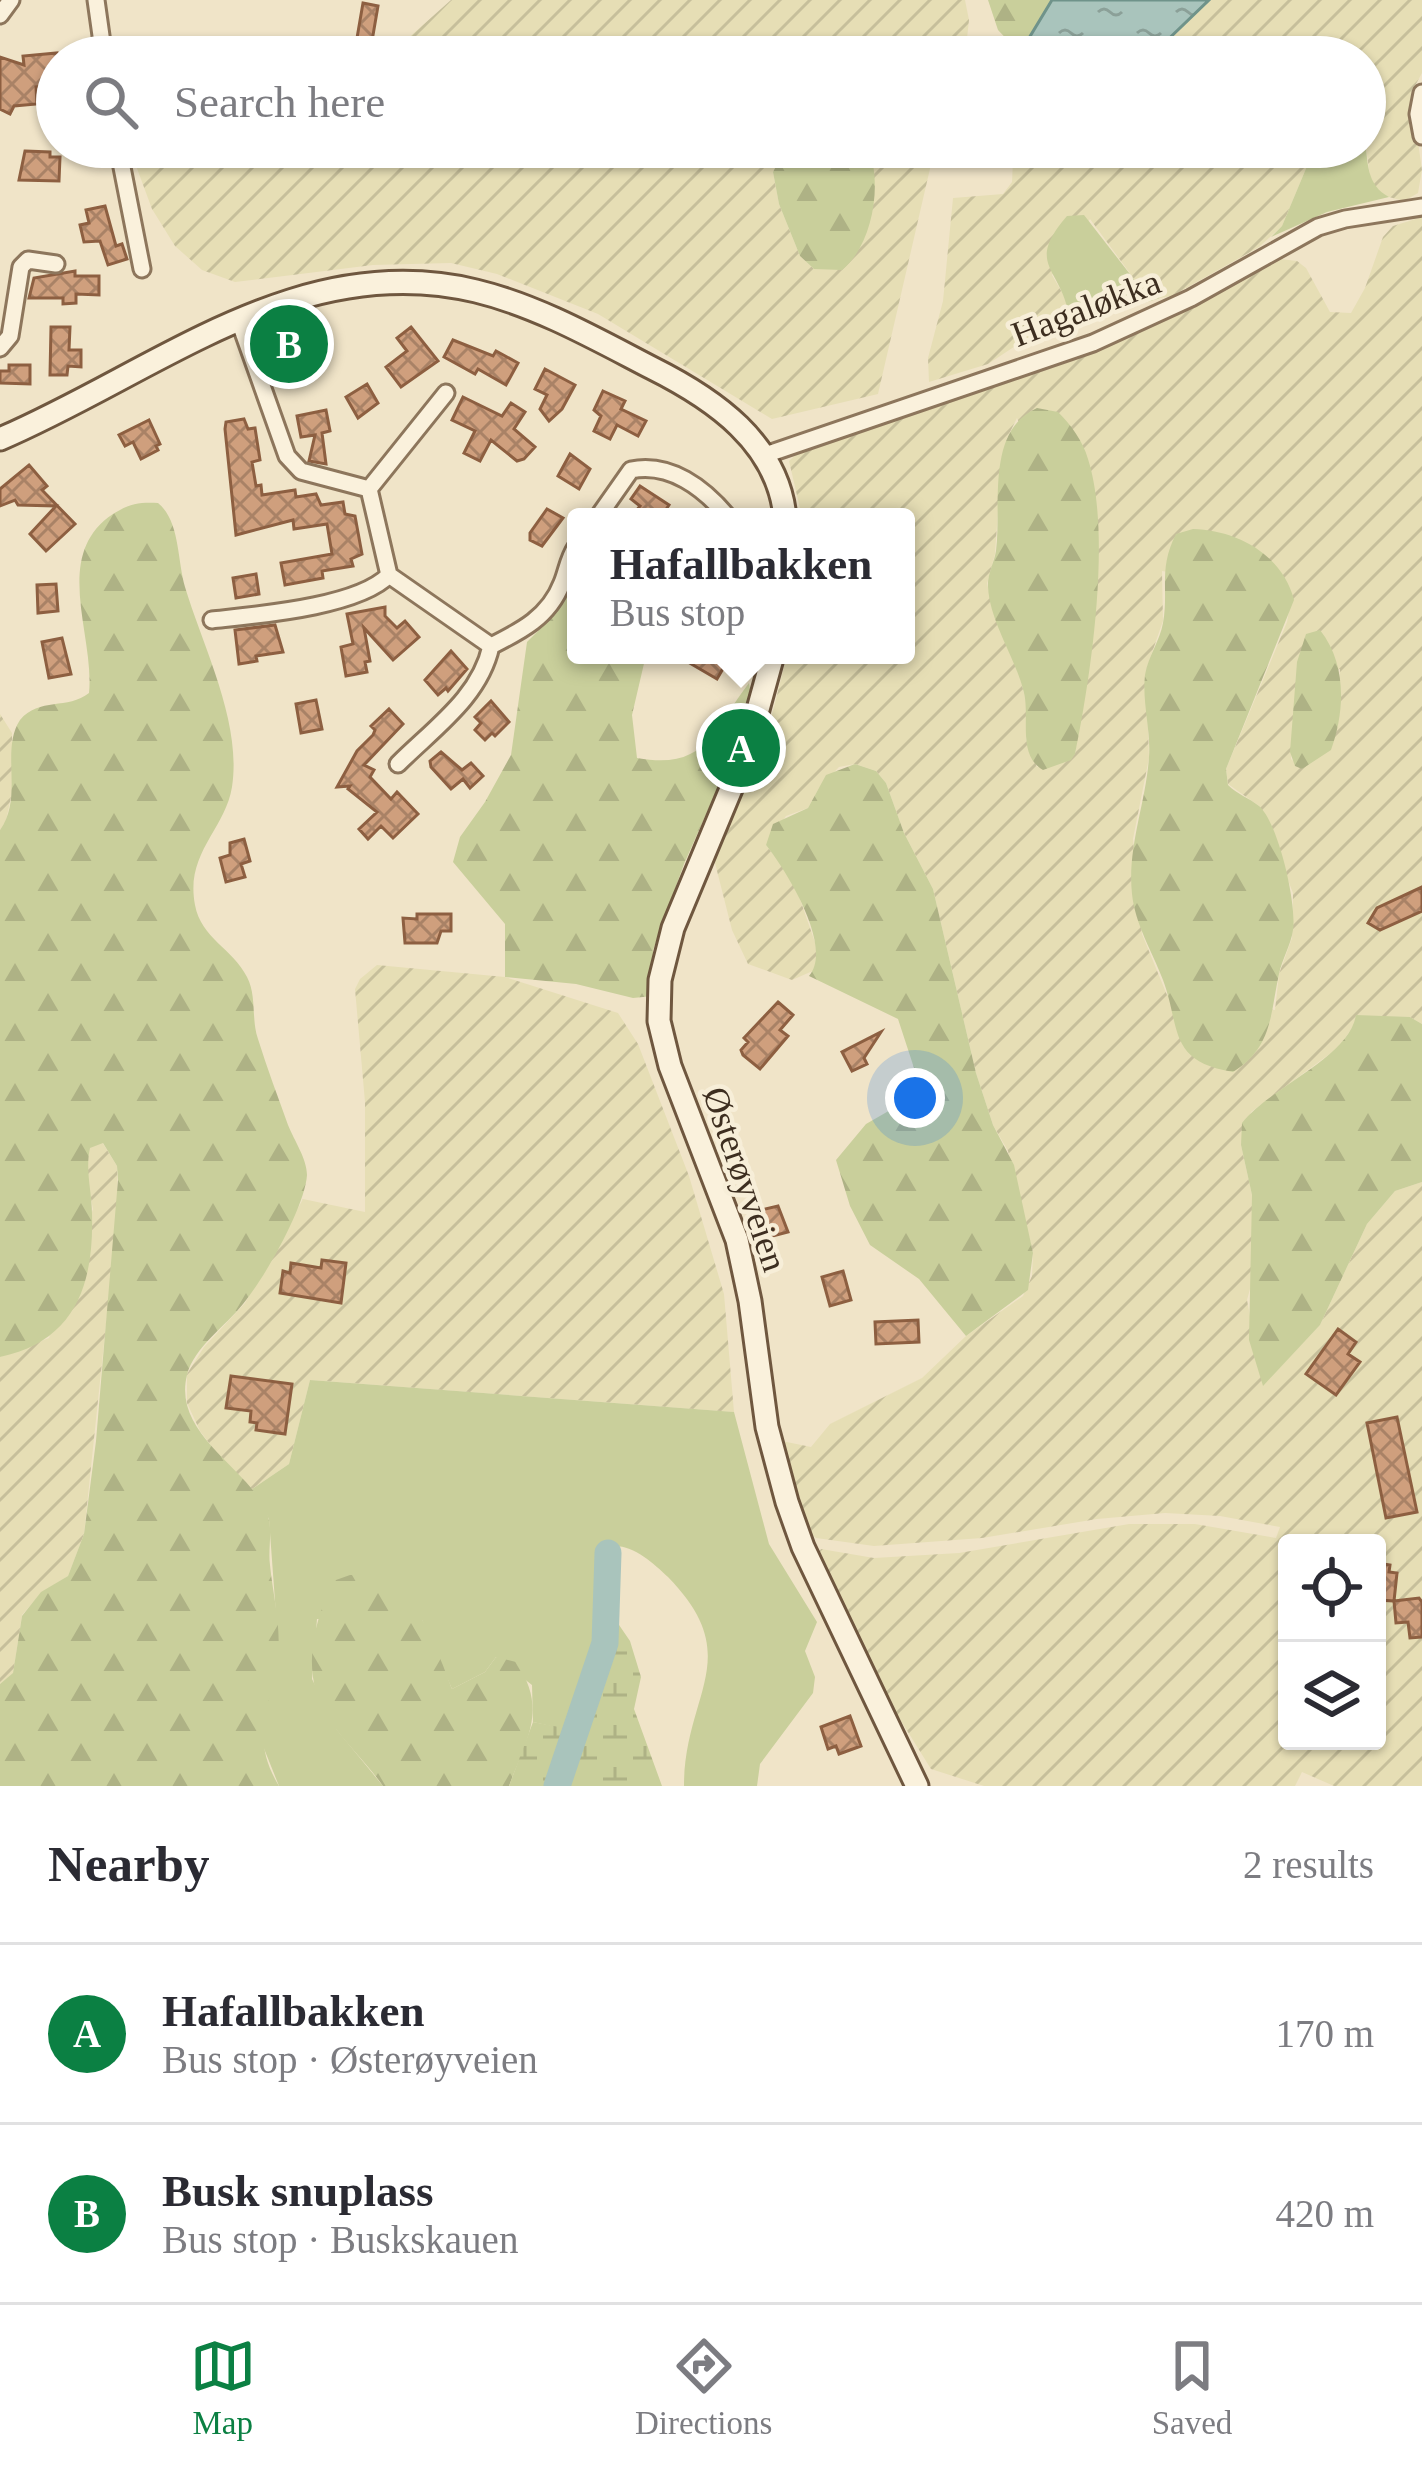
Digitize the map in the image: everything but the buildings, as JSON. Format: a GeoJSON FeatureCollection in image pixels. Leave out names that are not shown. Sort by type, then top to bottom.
{"type":"FeatureCollection","features":[{"type":"Feature","properties":{"kind":"main road"},"geometry":{"type":"LineString","coordinates":[[0,439],[238,318],[313,292],[368,283],[434,283],[476,291],[553,319],[660,372],[722,412],[766,455],[784,508]]}},
{"type":"Feature","properties":{"kind":"main road","name":"Østerøyveien"},"geometry":{"type":"LineString","coordinates":[[771,664],[746,753],[673,928],[660,980],[659,1021],[670,1066],[737,1240],[767,1427],[787,1502],[803,1546],[917,1786]]}},
{"type":"Feature","properties":{"kind":"street"},"geometry":{"type":"LineString","coordinates":[[0,14],[11,0]]}},
{"type":"Feature","properties":{"kind":"street"},"geometry":{"type":"LineString","coordinates":[[96,0],[101,36]]}},
{"type":"Feature","properties":{"kind":"street"},"geometry":{"type":"LineString","coordinates":[[1422,93],[1418,114],[1422,136]]}},
{"type":"Feature","properties":{"kind":"street"},"geometry":{"type":"LineString","coordinates":[[122,168],[142,268]]}},
{"type":"Feature","properties":{"kind":"street","name":"Hagaløkka"},"geometry":{"type":"LineString","coordinates":[[766,455],[1093,343],[1191,298],[1318,227],[1422,207]]}},
{"type":"Feature","properties":{"kind":"street"},"geometry":{"type":"LineString","coordinates":[[0,348],[10,336],[21,267],[28,260],[56,264]]}},
{"type":"Feature","properties":{"kind":"street"},"geometry":{"type":"LineString","coordinates":[[238,318],[287,456],[301,471],[369,489]]}},
{"type":"Feature","properties":{"kind":"street"},"geometry":{"type":"LineString","coordinates":[[369,489],[446,393]]}},
{"type":"Feature","properties":{"kind":"street"},"geometry":{"type":"LineString","coordinates":[[604,508],[631,470],[647,467],[669,471],[711,496],[721,508]]}},
{"type":"Feature","properties":{"kind":"street"},"geometry":{"type":"LineString","coordinates":[[369,489],[389,575],[490,646]]}},
{"type":"Feature","properties":{"kind":"street"},"geometry":{"type":"LineString","coordinates":[[398,764],[471,693],[487,665],[490,646],[546,612],[567,570]]}},
{"type":"Feature","properties":{"kind":"street"},"geometry":{"type":"LineString","coordinates":[[212,620],[303,609],[379,586],[389,575]]}},
{"type":"Feature","properties":{"kind":"shaded area"},"geometry":{"type":"Polygon","coordinates":[[[451,0],[965,0],[969,20],[967,36],[411,36],[451,0]]]}},
{"type":"Feature","properties":{"kind":"shaded area"},"geometry":{"type":"Polygon","coordinates":[[[1210,0],[1422,0],[1422,73],[1411,93],[1422,170],[1418,193],[1404,201],[1389,197],[1376,191],[1370,177],[1369,168],[1386,168],[1386,36],[1173,36],[1210,0]]]}},
{"type":"Feature","properties":{"kind":"shaded area"},"geometry":{"type":"Polygon","coordinates":[[[137,168],[775,168],[779,204],[800,256],[814,269],[868,168],[930,168],[878,394],[772,419],[598,314],[497,274],[451,263],[373,265],[235,282],[202,270],[175,246],[152,209],[137,168]]]}},
{"type":"Feature","properties":{"kind":"shaded area"},"geometry":{"type":"Polygon","coordinates":[[[1013,168],[1306,168],[1282,226],[1259,247],[1172,296],[1160,298],[1140,287],[1090,219],[1052,275],[1067,301],[1069,316],[1063,329],[1032,335],[988,364],[929,382],[928,358],[943,301],[953,198],[1003,194],[1012,182],[1013,168]]]}},
{"type":"Feature","properties":{"kind":"shaded area"},"geometry":{"type":"Polygon","coordinates":[[[1422,217],[1422,1024],[1410,1017],[1356,1022],[1339,1047],[1251,1112],[1241,1145],[1252,1195],[1253,1278],[1247,1300],[1263,1385],[1320,1325],[1367,1224],[1395,1191],[1422,1182],[1422,1786],[1334,1786],[1302,1772],[1295,1786],[984,1786],[931,1769],[873,1676],[816,1557],[821,1549],[874,1558],[959,1553],[1129,1524],[1195,1524],[1276,1538],[1280,1527],[1220,1516],[1165,1513],[982,1538],[874,1546],[816,1538],[805,1529],[792,1497],[782,1441],[811,1447],[830,1424],[922,1378],[966,1336],[1023,1296],[1032,1276],[1033,1253],[1008,1151],[993,1125],[976,1073],[933,889],[904,833],[886,783],[876,771],[855,764],[839,767],[808,808],[786,816],[766,845],[793,879],[817,948],[815,970],[792,980],[748,964],[732,930],[715,863],[717,848],[763,751],[785,664],[915,664],[915,508],[800,508],[789,461],[805,446],[947,400],[1280,259],[1297,261],[1306,268],[1330,312],[1351,313],[1383,237],[1393,226],[1422,217]],[[1017,418],[1001,467],[995,554],[987,584],[1019,672],[1026,702],[1026,740],[1037,767],[1075,754],[1096,603],[1017,418]],[[1162,571],[1163,621],[1146,670],[1149,758],[1133,839],[1142,934],[1167,995],[1275,1010],[1279,974],[1292,938],[1293,893],[1259,806],[1228,784],[1226,769],[1287,622],[1292,593],[1162,571]],[[1340,669],[1296,684],[1291,759],[1302,769],[1337,729],[1340,669]]]}},
{"type":"Feature","properties":{"kind":"shaded area"},"geometry":{"type":"Polygon","coordinates":[[[0,714],[12,733],[12,792],[0,830],[0,714]]]}},
{"type":"Feature","properties":{"kind":"shaded area"},"geometry":{"type":"Polygon","coordinates":[[[377,965],[505,977],[618,1013],[638,1044],[689,1176],[724,1294],[734,1412],[310,1380],[289,1464],[252,1489],[228,1468],[200,1431],[187,1403],[187,1374],[204,1347],[245,1303],[303,1199],[365,1212],[365,1102],[355,989],[377,965]]]}},
{"type":"Feature","properties":{"kind":"shaded area"},"geometry":{"type":"Polygon","coordinates":[[[102,1142],[117,1166],[118,1210],[84,1534],[68,1576],[41,1593],[22,1615],[13,1674],[0,1684],[0,1357],[49,1338],[93,1209],[87,1178],[89,1148],[102,1142]]]}},
{"type":"Feature","properties":{"kind":"green space"},"geometry":{"type":"Polygon","coordinates":[[[988,0],[1052,0],[1030,36],[1004,36],[988,0]]]}},
{"type":"Feature","properties":{"kind":"green space"},"geometry":{"type":"Polygon","coordinates":[[[775,168],[873,168],[875,195],[868,230],[842,270],[814,269],[800,256],[779,204],[775,168]]]}},
{"type":"Feature","properties":{"kind":"green space"},"geometry":{"type":"Polygon","coordinates":[[[1306,168],[1369,168],[1372,179],[1389,197],[1327,212],[1271,237],[1282,226],[1306,168]]]}},
{"type":"Feature","properties":{"kind":"green space"},"geometry":{"type":"Polygon","coordinates":[[[1084,215],[1140,287],[1160,298],[1063,329],[1069,315],[1049,266],[1048,245],[1067,216],[1084,215]]]}},
{"type":"Feature","properties":{"kind":"green space"},"geometry":{"type":"Polygon","coordinates":[[[1037,408],[1058,412],[1083,446],[1095,490],[1099,565],[1075,754],[1043,770],[1030,755],[1024,693],[993,614],[988,587],[996,551],[1003,451],[1021,419],[1037,408]]]}},
{"type":"Feature","properties":{"kind":"green space"},"geometry":{"type":"Polygon","coordinates":[[[158,503],[174,530],[185,587],[226,711],[234,762],[228,802],[200,856],[193,887],[195,905],[210,935],[247,977],[258,1039],[307,1175],[282,1242],[252,1293],[196,1355],[187,1375],[192,1418],[250,1486],[269,1520],[279,1644],[263,1736],[279,1786],[0,1786],[0,1684],[13,1673],[22,1616],[41,1592],[68,1576],[84,1534],[118,1180],[117,1166],[103,1143],[90,1148],[92,1240],[84,1286],[63,1323],[46,1338],[0,1357],[0,830],[10,803],[12,745],[20,720],[36,708],[89,693],[80,597],[84,551],[94,531],[113,514],[134,504],[158,503]]]}},
{"type":"Feature","properties":{"kind":"green space"},"geometry":{"type":"Polygon","coordinates":[[[1193,529],[1226,534],[1256,548],[1280,570],[1294,600],[1226,769],[1228,785],[1259,806],[1273,828],[1285,864],[1293,918],[1268,1029],[1256,1052],[1233,1072],[1197,1060],[1180,1040],[1132,894],[1132,859],[1149,757],[1145,675],[1163,623],[1171,546],[1176,534],[1193,529]]]}},
{"type":"Feature","properties":{"kind":"green space"},"geometry":{"type":"Polygon","coordinates":[[[567,588],[567,664],[644,664],[632,715],[637,758],[660,760],[693,753],[715,732],[749,683],[753,708],[684,864],[653,950],[653,996],[633,998],[576,984],[505,977],[505,924],[453,862],[460,837],[511,755],[527,642],[548,621],[567,588]]]}},
{"type":"Feature","properties":{"kind":"green space"},"geometry":{"type":"Polygon","coordinates":[[[1320,630],[1339,673],[1339,720],[1331,750],[1302,769],[1295,766],[1290,752],[1297,662],[1306,634],[1320,630]]]}},
{"type":"Feature","properties":{"kind":"green space"},"geometry":{"type":"Polygon","coordinates":[[[855,764],[876,771],[886,783],[904,833],[933,889],[976,1073],[993,1125],[1014,1165],[1033,1253],[1028,1290],[966,1336],[919,1279],[870,1245],[850,1206],[836,1160],[866,1124],[899,1105],[916,1074],[898,1019],[809,976],[816,947],[812,928],[766,845],[773,824],[808,808],[826,775],[855,764]]]}},
{"type":"Feature","properties":{"kind":"green space"},"geometry":{"type":"Polygon","coordinates":[[[1356,1015],[1410,1017],[1422,1024],[1422,1182],[1395,1191],[1367,1224],[1320,1325],[1263,1386],[1249,1340],[1252,1195],[1241,1145],[1242,1123],[1339,1045],[1356,1015]]]}},
{"type":"Feature","properties":{"kind":"green space"},"geometry":{"type":"Polygon","coordinates":[[[310,1380],[734,1412],[769,1544],[817,1622],[805,1651],[815,1677],[813,1693],[760,1764],[757,1786],[684,1786],[706,1677],[704,1631],[691,1605],[668,1577],[636,1552],[613,1546],[598,1647],[564,1729],[533,1722],[532,1685],[496,1657],[485,1672],[452,1689],[422,1620],[317,1619],[312,1679],[337,1730],[383,1786],[279,1786],[263,1746],[263,1716],[278,1642],[269,1519],[252,1489],[289,1464],[310,1380]]]}},
{"type":"Feature","properties":{"kind":"green space"},"geometry":{"type":"Polygon","coordinates":[[[350,1575],[389,1579],[409,1598],[452,1689],[485,1672],[496,1657],[516,1662],[526,1679],[533,1709],[528,1738],[509,1786],[383,1786],[336,1729],[315,1687],[312,1650],[327,1596],[336,1580],[350,1575]]]}},
{"type":"Feature","properties":{"kind":"green space"},"geometry":{"type":"Polygon","coordinates":[[[602,1621],[617,1622],[630,1641],[641,1677],[634,1709],[662,1786],[509,1786],[533,1722],[564,1728],[598,1647],[602,1621]]]}},
{"type":"Feature","properties":{"kind":"water"},"geometry":{"type":"Polygon","coordinates":[[[1052,0],[1209,0],[1172,36],[1030,36],[1052,0]]]}},
{"type":"Feature","properties":{"kind":"waterway"},"geometry":{"type":"LineString","coordinates":[[557,1786],[605,1643],[608,1553]]}},
{"type":"Feature","properties":{"kind":"place","name":"Busk snuplass"},"geometry":{"type":"Point","coordinates":[289,344]}},
{"type":"Feature","properties":{"kind":"place","name":"Hafallbakken"},"geometry":{"type":"Point","coordinates":[741,748]}}]}
